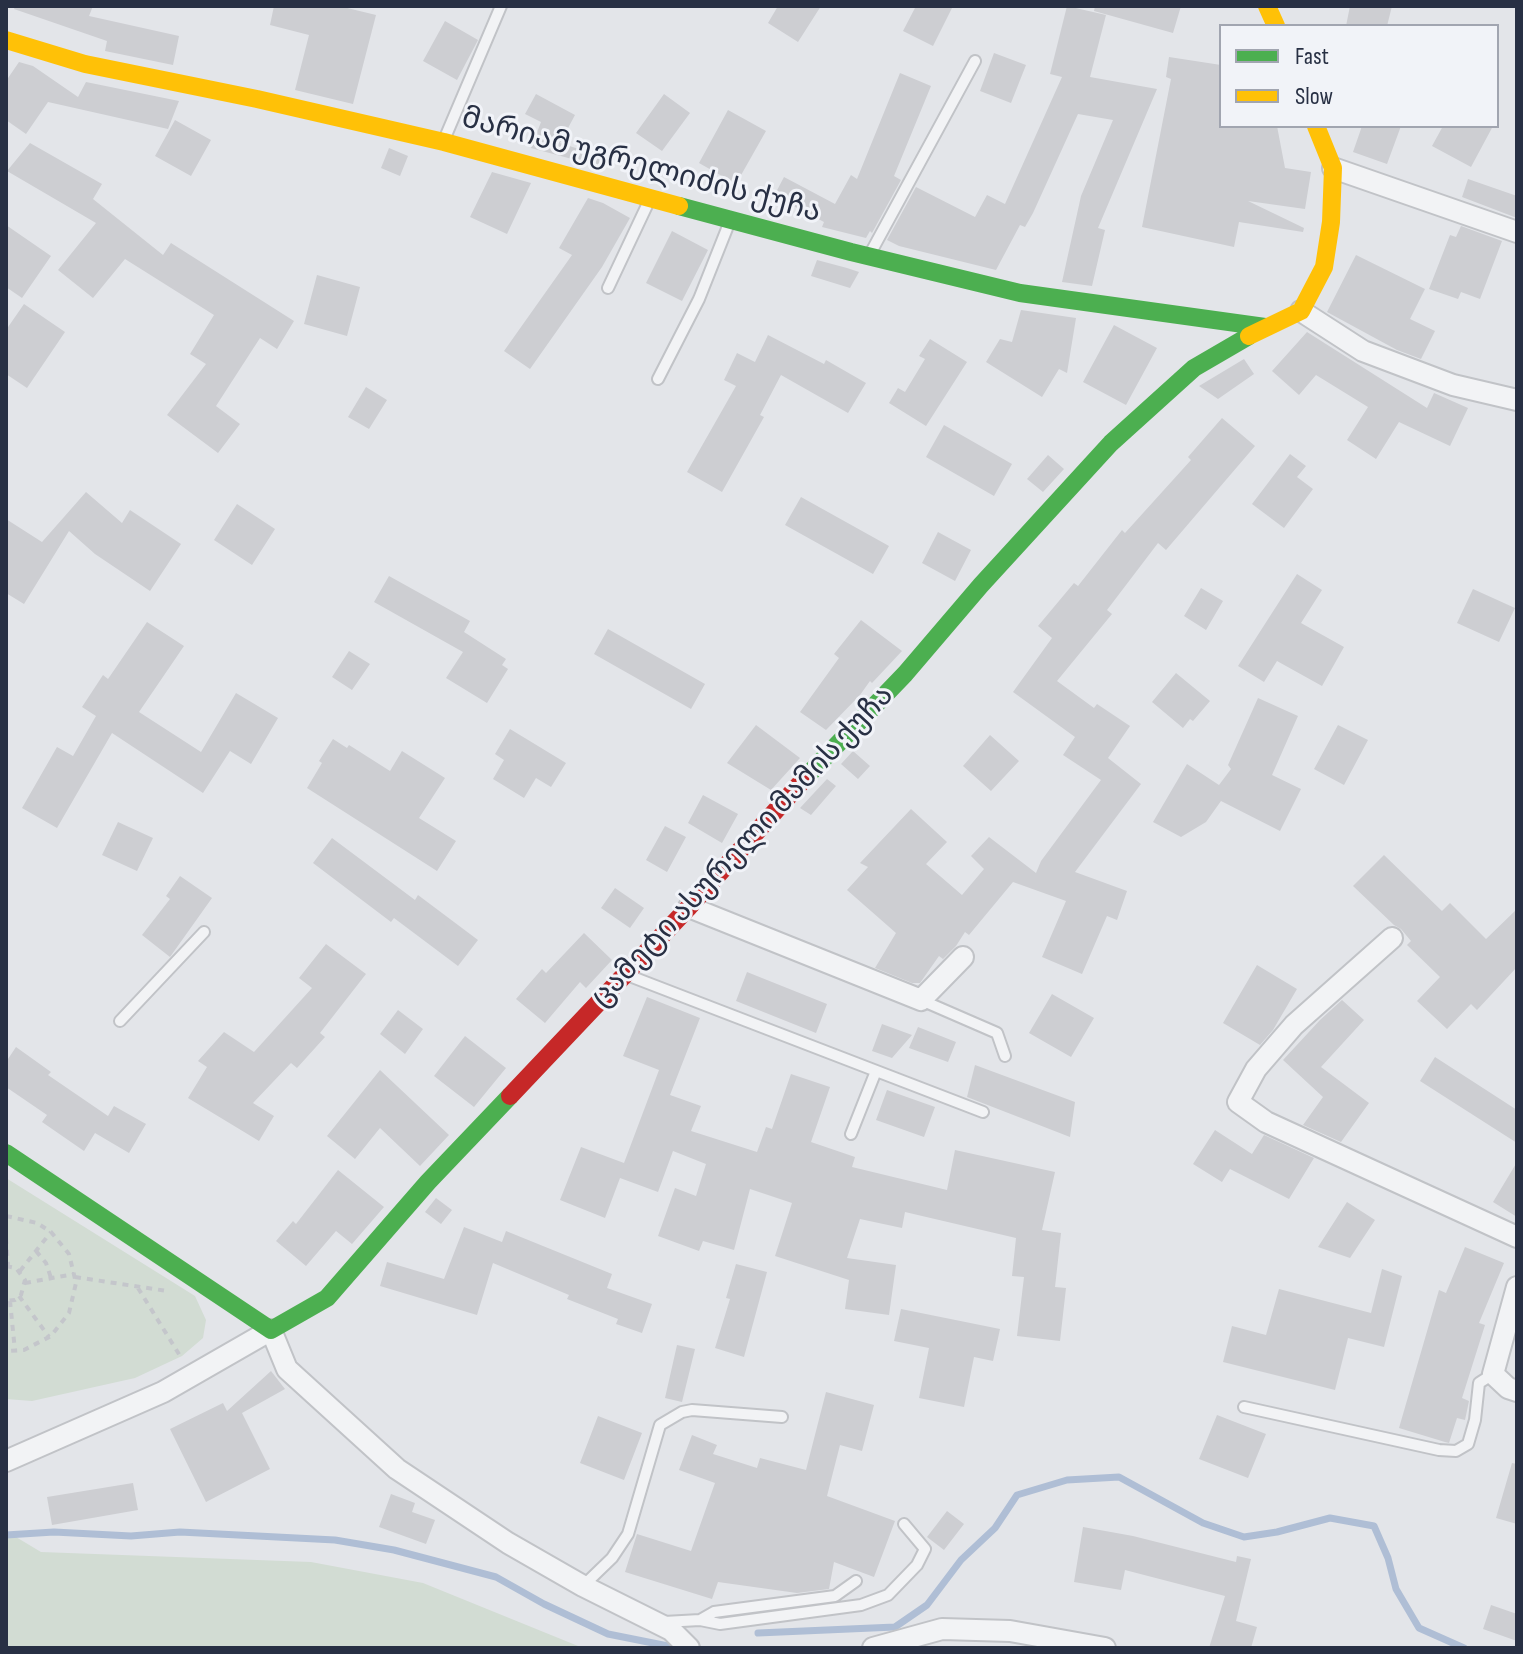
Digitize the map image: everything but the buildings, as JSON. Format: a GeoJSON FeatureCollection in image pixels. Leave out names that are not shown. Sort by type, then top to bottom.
{"type":"FeatureCollection","features":[{"type":"Feature","properties":{"kind":"street","name":"მარიამ უგრელიძის ქუჩა"},"geometry":{"type":"LineString","coordinates":[[6,40],[85,64],[444,142],[869,256],[1020,293],[1265,327]]}},
{"type":"Feature","properties":{"kind":"street"},"geometry":{"type":"LineString","coordinates":[[1317,128],[1333,168],[1331,222],[1324,267],[1301,311],[1363,351],[1453,385],[1517,400]]}},
{"type":"Feature","properties":{"kind":"street"},"geometry":{"type":"LineString","coordinates":[[1333,168],[1517,232]]}},
{"type":"Feature","properties":{"kind":"street","name":"ცამეტი ასურელი მამის ქუჩა"},"geometry":{"type":"LineString","coordinates":[[6,1461],[163,1392],[327,1298],[428,1182],[689,907],[828,752],[905,674],[981,585],[1111,443],[1194,368],[1265,327],[1301,311]]}},
{"type":"Feature","properties":{"kind":"street"},"geometry":{"type":"LineString","coordinates":[[689,907],[921,1000],[963,957]]}},
{"type":"Feature","properties":{"kind":"street"},"geometry":{"type":"LineString","coordinates":[[1392,938],[1294,1025],[1256,1069],[1238,1102],[1266,1122],[1517,1237]]}},
{"type":"Feature","properties":{"kind":"street"},"geometry":{"type":"LineString","coordinates":[[6,1153],[271,1330],[287,1369],[397,1469],[508,1543],[583,1586],[665,1626],[689,1648]]}},
{"type":"Feature","properties":{"kind":"street"},"geometry":{"type":"LineString","coordinates":[[1517,1287],[1493,1374],[1508,1388],[1517,1391]]}},
{"type":"Feature","properties":{"kind":"street"},"geometry":{"type":"LineString","coordinates":[[873,1648],[902,1644],[942,1629],[1010,1631],[1105,1648]]}},
{"type":"Feature","properties":{"kind":"lane"},"geometry":{"type":"LineString","coordinates":[[444,142],[501,6]]}},
{"type":"Feature","properties":{"kind":"lane"},"geometry":{"type":"LineString","coordinates":[[869,256],[975,61]]}},
{"type":"Feature","properties":{"kind":"lane"},"geometry":{"type":"LineString","coordinates":[[608,288],[651,198]]}},
{"type":"Feature","properties":{"kind":"lane"},"geometry":{"type":"LineString","coordinates":[[658,379],[699,299],[731,219]]}},
{"type":"Feature","properties":{"kind":"lane"},"geometry":{"type":"LineString","coordinates":[[120,1021],[204,932]]}},
{"type":"Feature","properties":{"kind":"lane"},"geometry":{"type":"LineString","coordinates":[[625,974],[983,1112]]}},
{"type":"Feature","properties":{"kind":"lane"},"geometry":{"type":"LineString","coordinates":[[921,1000],[997,1033],[1005,1056]]}},
{"type":"Feature","properties":{"kind":"lane"},"geometry":{"type":"LineString","coordinates":[[851,1134],[876,1071]]}},
{"type":"Feature","properties":{"kind":"lane"},"geometry":{"type":"LineString","coordinates":[[1244,1407],[1439,1450],[1456,1451],[1468,1444],[1475,1420],[1479,1383],[1493,1374]]}},
{"type":"Feature","properties":{"kind":"lane"},"geometry":{"type":"LineString","coordinates":[[583,1586],[612,1558],[628,1534],[660,1425],[682,1412],[692,1410],[782,1417]]}},
{"type":"Feature","properties":{"kind":"lane"},"geometry":{"type":"LineString","coordinates":[[700,1620],[720,1624],[736,1622],[861,1605],[888,1595],[917,1565],[925,1549],[904,1524]]}},
{"type":"Feature","properties":{"kind":"lane"},"geometry":{"type":"LineString","coordinates":[[665,1626],[700,1620],[714,1612],[835,1596],[856,1581]]}},
{"type":"Feature","properties":{"kind":"path"},"geometry":{"type":"LineString","coordinates":[[6,1216],[37,1223],[51,1232],[69,1254],[75,1276],[74,1298],[62,1326],[38,1344],[6,1351]]}},
{"type":"Feature","properties":{"kind":"path"},"geometry":{"type":"LineString","coordinates":[[20,1271],[51,1232]]}},
{"type":"Feature","properties":{"kind":"path"},"geometry":{"type":"LineString","coordinates":[[6,1239],[7,1266],[20,1271],[25,1283],[19,1296],[8,1300],[15,1351]]}},
{"type":"Feature","properties":{"kind":"path"},"geometry":{"type":"LineString","coordinates":[[36,1251],[46,1263],[51,1278]]}},
{"type":"Feature","properties":{"kind":"path"},"geometry":{"type":"LineString","coordinates":[[25,1283],[75,1276],[179,1292]]}},
{"type":"Feature","properties":{"kind":"path"},"geometry":{"type":"LineString","coordinates":[[137,1287],[192,1375]]}},
{"type":"Feature","properties":{"kind":"path"},"geometry":{"type":"LineString","coordinates":[[19,1296],[49,1337]]}},
{"type":"Feature","properties":{"kind":"shaded area"},"geometry":{"type":"Polygon","coordinates":[[[6,1178],[195,1296],[206,1320],[203,1338],[182,1356],[135,1378],[32,1401],[6,1399],[6,1178]]]}},
{"type":"Feature","properties":{"kind":"shaded area"},"geometry":{"type":"Polygon","coordinates":[[[6,1531],[41,1552],[311,1562],[423,1583],[583,1648],[6,1648],[6,1531]]]}},
{"type":"Feature","properties":{"kind":"waterway"},"geometry":{"type":"LineString","coordinates":[[758,1633],[895,1627],[927,1605],[961,1560],[995,1528],[1017,1495],[1067,1480],[1119,1477],[1203,1523],[1244,1537],[1330,1518],[1374,1526],[1388,1558],[1396,1589],[1419,1628],[1464,1648]]}},
{"type":"Feature","properties":{"kind":"waterway"},"geometry":{"type":"LineString","coordinates":[[6,1535],[54,1532],[131,1536],[180,1532],[335,1540],[394,1550],[496,1577],[608,1634],[668,1646]]}},
{"type":"Feature","properties":{"kind":"traffic: fast"},"geometry":{"type":"LineString","coordinates":[[679,206],[1020,293],[1265,327]]}},
{"type":"Feature","properties":{"kind":"traffic: fast"},"geometry":{"type":"LineString","coordinates":[[806,777],[905,674],[981,585],[1111,443],[1194,368],[1249,336]]}},
{"type":"Feature","properties":{"kind":"traffic: fast"},"geometry":{"type":"LineString","coordinates":[[6,1153],[271,1330],[327,1298],[428,1182],[510,1096]]}},
{"type":"Feature","properties":{"kind":"traffic: slow"},"geometry":{"type":"LineString","coordinates":[[1267,6],[1275,24]]}},
{"type":"Feature","properties":{"kind":"traffic: slow"},"geometry":{"type":"LineString","coordinates":[[6,40],[85,64],[444,142],[679,206]]}},
{"type":"Feature","properties":{"kind":"traffic: slow"},"geometry":{"type":"LineString","coordinates":[[1249,336],[1301,311],[1324,267],[1331,222],[1333,168],[1317,128]]}},
{"type":"Feature","properties":{"kind":"traffic: jam"},"geometry":{"type":"LineString","coordinates":[[510,1096],[689,907],[806,777]]}}]}
